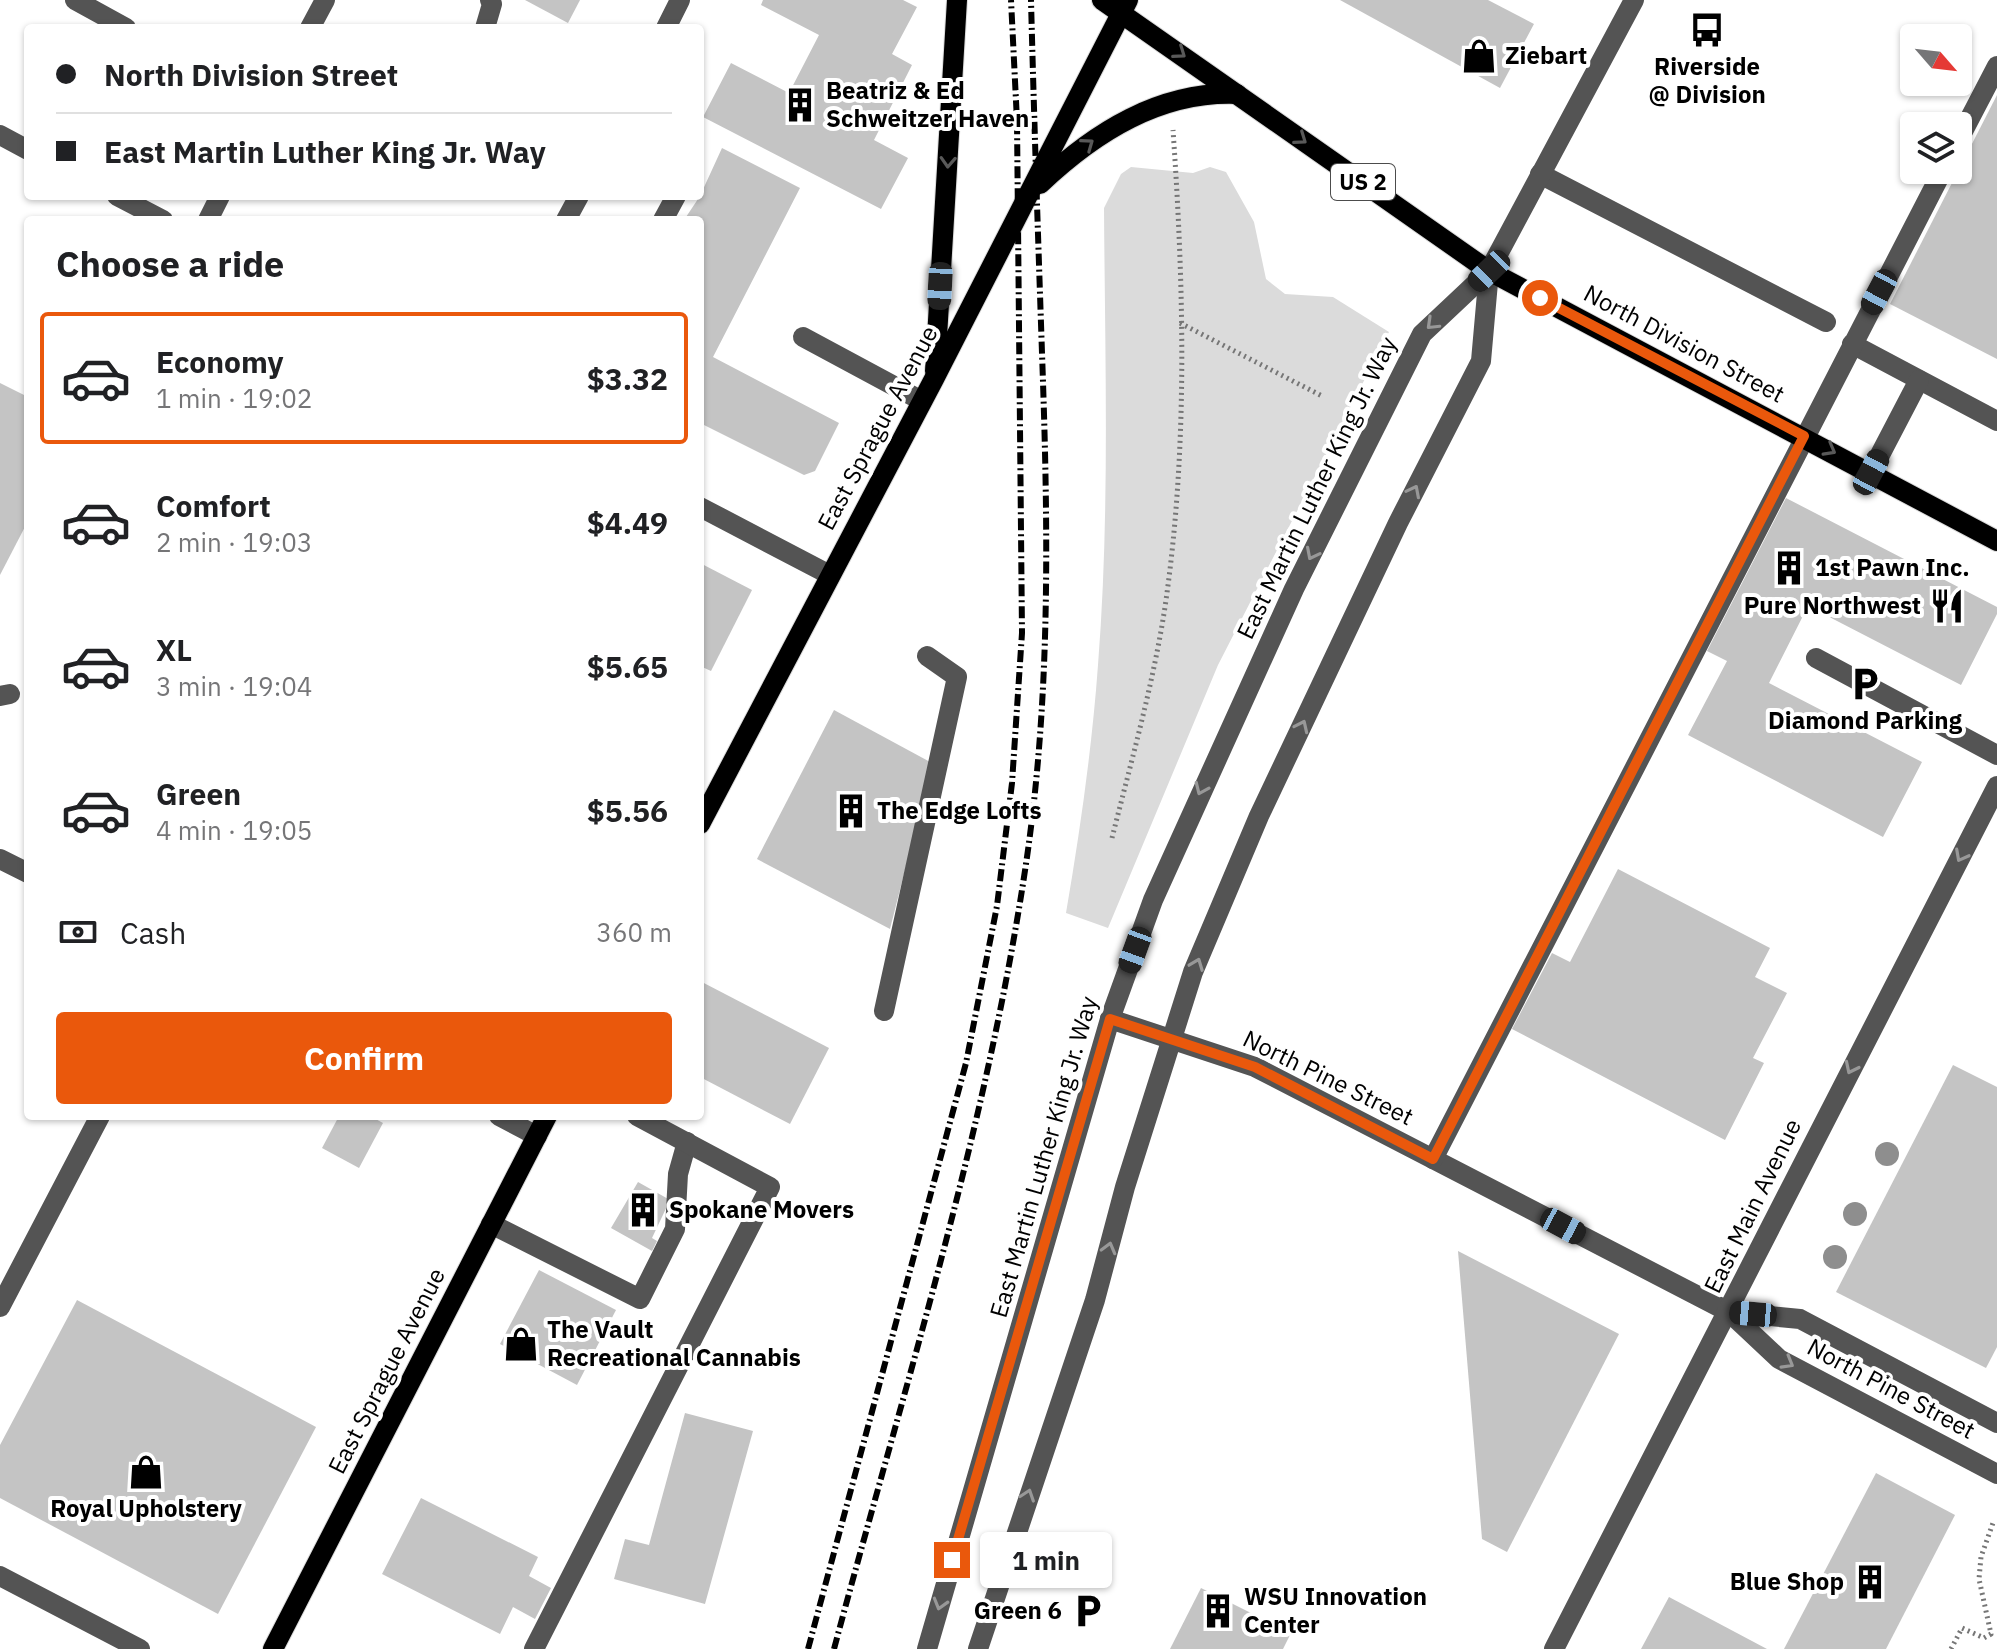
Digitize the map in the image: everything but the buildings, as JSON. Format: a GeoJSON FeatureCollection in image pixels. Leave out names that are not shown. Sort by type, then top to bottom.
{"type":"FeatureCollection","features":[{"type":"Feature","properties":{"kind":"main road"},"geometry":{"type":"LineString","coordinates":[[934,379],[957,0]]}},
{"type":"Feature","properties":{"kind":"main road","name":"US 2"},"geometry":{"type":"LineString","coordinates":[[1102,0],[1125,6]]}},
{"type":"Feature","properties":{"kind":"main road","name":"East Sprague Avenue"},"geometry":{"type":"LineString","coordinates":[[704,816],[934,379],[1125,6]]}},
{"type":"Feature","properties":{"kind":"main road","name":"North Division Street"},"geometry":{"type":"LineString","coordinates":[[1125,6],[1237,94],[1489,271],[1997,541]]}},
{"type":"Feature","properties":{"kind":"main road"},"geometry":{"type":"LineString","coordinates":[[1028,195],[1094,139],[1135,116],[1173,99],[1209,93],[1237,94]]}},
{"type":"Feature","properties":{"kind":"main road","name":"East Sprague Avenue"},"geometry":{"type":"LineString","coordinates":[[273,1649],[545,1120]]}},
{"type":"Feature","properties":{"kind":"street"},"geometry":{"type":"LineString","coordinates":[[75,0],[119,24]]}},
{"type":"Feature","properties":{"kind":"street"},"geometry":{"type":"LineString","coordinates":[[312,24],[325,0]]}},
{"type":"Feature","properties":{"kind":"street"},"geometry":{"type":"LineString","coordinates":[[486,24],[492,4],[490,0]]}},
{"type":"Feature","properties":{"kind":"street"},"geometry":{"type":"LineString","coordinates":[[668,24],[680,0]]}},
{"type":"Feature","properties":{"kind":"street"},"geometry":{"type":"LineString","coordinates":[[978,1649],[1095,1300],[1171,1037],[1197,963],[1259,816],[1398,523],[1481,361],[1489,271],[1634,0]]}},
{"type":"Feature","properties":{"kind":"street"},"geometry":{"type":"LineString","coordinates":[[1972,114],[1997,66]]}},
{"type":"Feature","properties":{"kind":"street"},"geometry":{"type":"LineString","coordinates":[[0,135],[24,148]]}},
{"type":"Feature","properties":{"kind":"street"},"geometry":{"type":"LineString","coordinates":[[1540,174],[1826,322]]}},
{"type":"Feature","properties":{"kind":"street"},"geometry":{"type":"LineString","coordinates":[[1433,1159],[1936,184]]}},
{"type":"Feature","properties":{"kind":"street"},"geometry":{"type":"LineString","coordinates":[[125,200],[155,216]]}},
{"type":"Feature","properties":{"kind":"street","name":"East Martin Luther King Jr. Way"},"geometry":{"type":"LineString","coordinates":[[927,1649],[1110,1019],[1153,900],[1294,589],[1422,334],[1489,271]]}},
{"type":"Feature","properties":{"kind":"street"},"geometry":{"type":"LineString","coordinates":[[803,337],[922,401]]}},
{"type":"Feature","properties":{"kind":"street"},"geometry":{"type":"LineString","coordinates":[[1852,344],[1997,421]]}},
{"type":"Feature","properties":{"kind":"street"},"geometry":{"type":"LineString","coordinates":[[1871,472],[1919,380]]}},
{"type":"Feature","properties":{"kind":"street"},"geometry":{"type":"LineString","coordinates":[[704,509],[830,575]]}},
{"type":"Feature","properties":{"kind":"street"},"geometry":{"type":"LineString","coordinates":[[884,1011],[957,677],[927,656]]}},
{"type":"Feature","properties":{"kind":"street"},"geometry":{"type":"LineString","coordinates":[[1816,658],[1997,755]]}},
{"type":"Feature","properties":{"kind":"street","name":"East Main Avenue"},"geometry":{"type":"LineString","coordinates":[[1554,1649],[1997,786]]}},
{"type":"Feature","properties":{"kind":"street"},"geometry":{"type":"LineString","coordinates":[[0,859],[24,871]]}},
{"type":"Feature","properties":{"kind":"street","name":"North Pine Street"},"geometry":{"type":"LineString","coordinates":[[1110,1019],[1255,1067],[1729,1312],[1779,1359],[1997,1474]]}},
{"type":"Feature","properties":{"kind":"street"},"geometry":{"type":"LineString","coordinates":[[0,1307],[98,1120]]}},
{"type":"Feature","properties":{"kind":"street"},"geometry":{"type":"LineString","coordinates":[[507,1120],[537,1136]]}},
{"type":"Feature","properties":{"kind":"street"},"geometry":{"type":"LineString","coordinates":[[534,1649],[770,1187],[645,1120]]}},
{"type":"Feature","properties":{"kind":"street"},"geometry":{"type":"LineString","coordinates":[[491,1224],[640,1299],[675,1229],[678,1174],[687,1142]]}},
{"type":"Feature","properties":{"kind":"street","name":"North Pine Street"},"geometry":{"type":"LineString","coordinates":[[1729,1312],[1800,1319],[1997,1423]]}},
{"type":"Feature","properties":{"kind":"street"},"geometry":{"type":"LineString","coordinates":[[0,1576],[140,1649]]}},
{"type":"Feature","properties":{"kind":"path"},"geometry":{"type":"LineString","coordinates":[[1112,838],[1164,609],[1178,488],[1180,230],[1173,129]]}},
{"type":"Feature","properties":{"kind":"path"},"geometry":{"type":"LineString","coordinates":[[1180,323],[1322,396]]}},
{"type":"Feature","properties":{"kind":"path"},"geometry":{"type":"LineString","coordinates":[[1951,1649],[1962,1628],[1984,1638],[1991,1634],[1979,1579],[1981,1557],[1994,1520]]}},
{"type":"Feature","properties":{"kind":"shaded area"},"geometry":{"type":"Polygon","coordinates":[[[1131,167],[1193,173],[1210,167],[1226,172],[1254,222],[1266,279],[1285,294],[1333,297],[1389,332],[1218,665],[1108,928],[1066,913],[1089,758],[1102,608],[1106,436],[1104,208],[1121,174],[1131,167]]]}},
{"type":"Feature","properties":{"kind":"railway"},"geometry":{"type":"LineString","coordinates":[[808,1649],[966,1063],[997,906],[1012,783],[1022,633],[1017,121],[1011,0]]}},
{"type":"Feature","properties":{"kind":"railway"},"geometry":{"type":"LineString","coordinates":[[834,1649],[967,1157],[1010,958],[1035,794],[1044,668],[1046,542],[1031,0]]}},
{"type":"Feature","properties":{"kind":"place","name":"Riverside @ Division"},"geometry":{"type":"Point","coordinates":[1707,30]}},
{"type":"Feature","properties":{"kind":"place","name":"Ziebart"},"geometry":{"type":"Point","coordinates":[1479,56]}},
{"type":"Feature","properties":{"kind":"place","name":"Beatriz & Ed Schweitzer Haven"},"geometry":{"type":"Point","coordinates":[800,105]}},
{"type":"Feature","properties":{"kind":"place","name":"1st Pawn Inc."},"geometry":{"type":"Point","coordinates":[1789,568]}},
{"type":"Feature","properties":{"kind":"place","name":"Pure Northwest"},"geometry":{"type":"Point","coordinates":[1947,606]}},
{"type":"Feature","properties":{"kind":"place","name":"Diamond Parking"},"geometry":{"type":"Point","coordinates":[1865,684]}},
{"type":"Feature","properties":{"kind":"place","name":"The Edge Lofts"},"geometry":{"type":"Point","coordinates":[851,811]}},
{"type":"Feature","properties":{"kind":"place","name":"Spokane Movers"},"geometry":{"type":"Point","coordinates":[643,1210]}},
{"type":"Feature","properties":{"kind":"place","name":"The Vault Recreational Cannabis"},"geometry":{"type":"Point","coordinates":[521,1344]}},
{"type":"Feature","properties":{"kind":"place","name":"Royal Upholstery"},"geometry":{"type":"Point","coordinates":[146,1472]}},
{"type":"Feature","properties":{"kind":"place","name":"Blue Shop"},"geometry":{"type":"Point","coordinates":[1870,1582]}},
{"type":"Feature","properties":{"kind":"place","name":"Green 6"},"geometry":{"type":"Point","coordinates":[1088,1611]}},
{"type":"Feature","properties":{"kind":"place","name":"WSU Innovation Center"},"geometry":{"type":"Point","coordinates":[1218,1611]}},
{"type":"Feature","properties":{"kind":"route"},"geometry":{"type":"LineString","coordinates":[[952,1560],[1110,1019],[1194,1044],[1255,1067],[1433,1159],[1804,436],[1540,298]]}}]}
